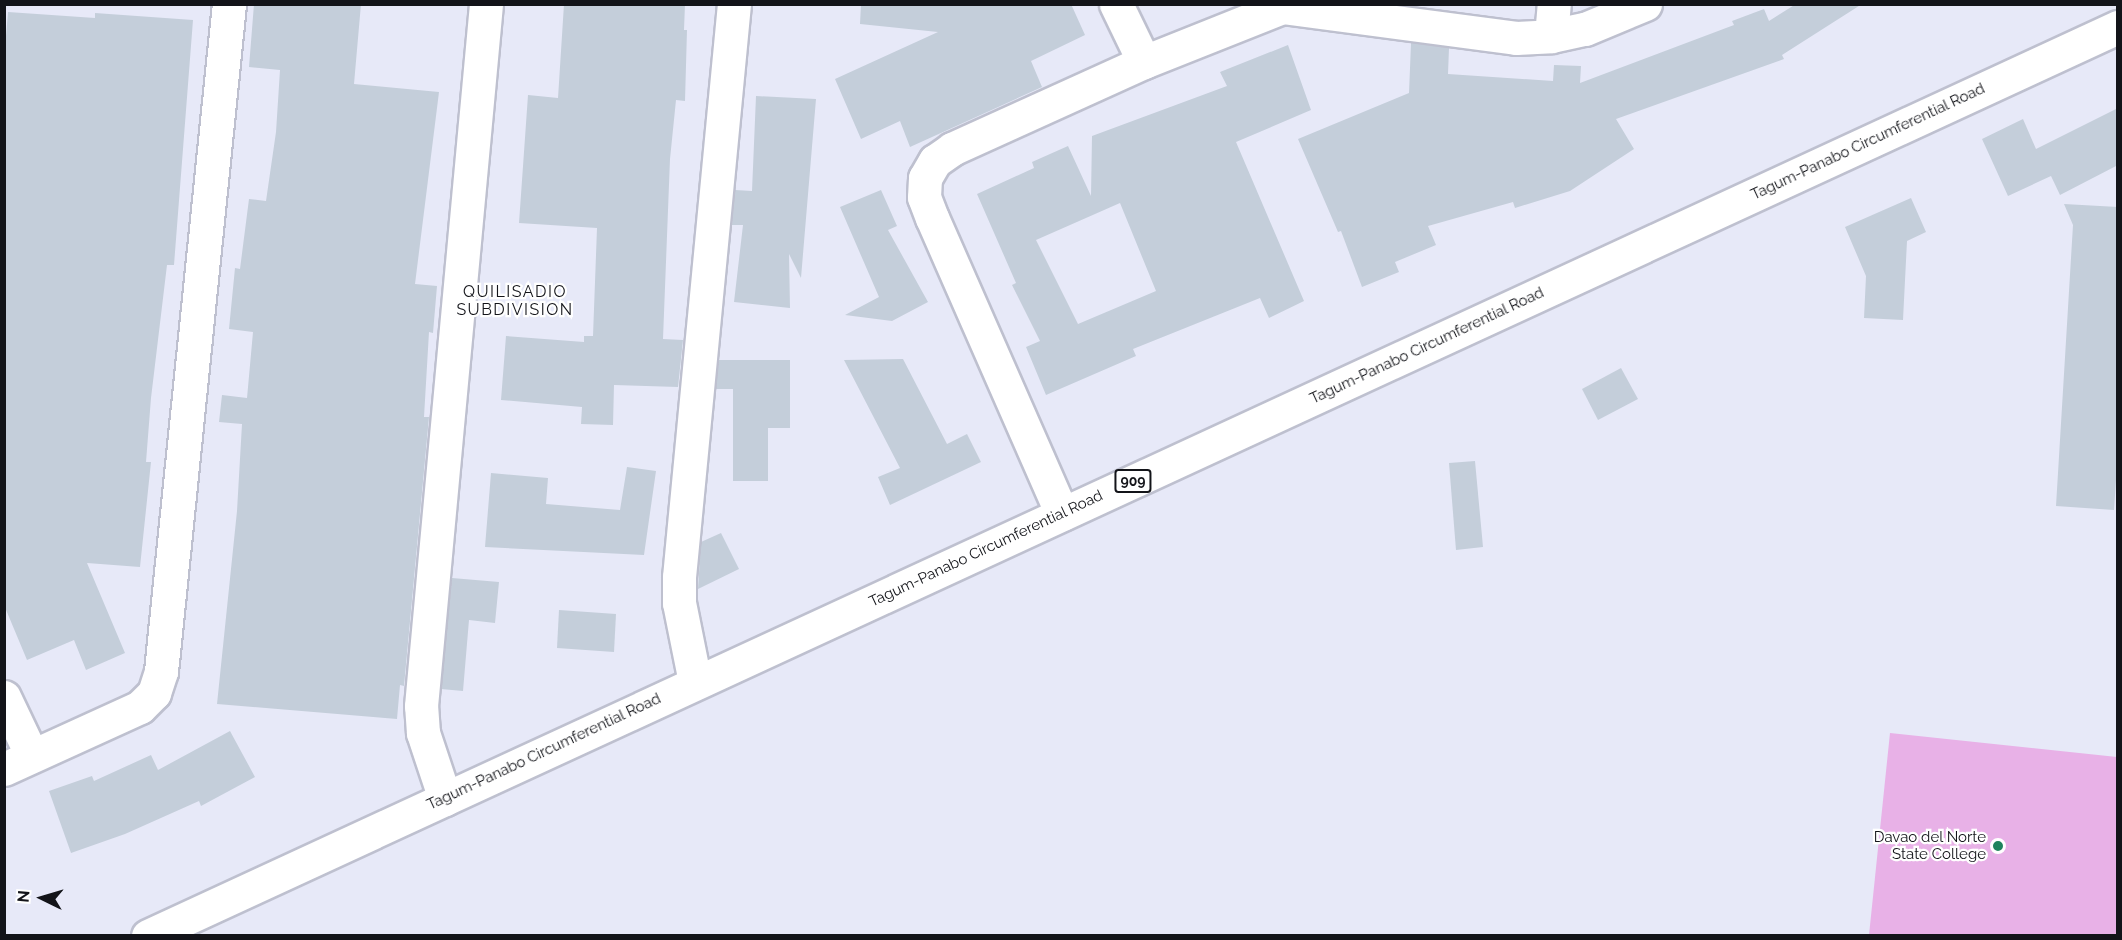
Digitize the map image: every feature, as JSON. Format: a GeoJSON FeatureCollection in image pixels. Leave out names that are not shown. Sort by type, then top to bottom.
{"type":"FeatureCollection","features":[{"type":"Feature","properties":{"kind":"street"},"geometry":{"type":"LineString","coordinates":[[4,697],[18,762],[140,707],[154,693],[161,671],[229,4]]}},
{"type":"Feature","properties":{"kind":"street"},"geometry":{"type":"LineString","coordinates":[[445,799],[423,733],[421,706],[486,4]]}},
{"type":"Feature","properties":{"kind":"street"},"geometry":{"type":"LineString","coordinates":[[695,681],[679,603],[679,577],[734,4]]}},
{"type":"Feature","properties":{"kind":"street"},"geometry":{"type":"LineString","coordinates":[[1116,4],[1144,62]]}},
{"type":"Feature","properties":{"kind":"street"},"geometry":{"type":"LineString","coordinates":[[1062,514],[924,197],[925,178],[935,162],[952,149],[1144,62],[1282,6],[1485,36],[1516,38],[1552,20],[1585,29],[1645,4]]}},
{"type":"Feature","properties":{"kind":"street","name":"Tagum-Panabo Circumferential Road"},"geometry":{"type":"LineString","coordinates":[[148,936],[695,681],[2118,27]]}},
{"type":"Feature","properties":{"kind":"shaded area","name":"Davao del Norte State College"},"geometry":{"type":"Polygon","coordinates":[[[1890,733],[2117,757],[2117,935],[1869,935],[1890,733]]]}},
{"type":"Feature","properties":{"kind":"building"},"geometry":{"type":"Polygon","coordinates":[[[254,4],[361,4],[354,84],[439,92],[415,284],[437,286],[433,333],[429,332],[424,417],[429,417],[404,686],[400,685],[397,719],[217,704],[237,511],[242,424],[219,422],[222,395],[247,398],[253,332],[229,329],[235,268],[240,269],[249,199],[266,201],[276,132],[280,70],[249,67],[254,4]]]}},
{"type":"Feature","properties":{"kind":"building"},"geometry":{"type":"Polygon","coordinates":[[[564,4],[685,4],[684,30],[687,30],[685,101],[676,100],[670,159],[663,339],[683,340],[678,387],[614,385],[613,425],[581,424],[582,407],[501,400],[506,336],[584,342],[584,336],[593,336],[597,228],[519,223],[528,95],[558,98],[564,4]]]}},
{"type":"Feature","properties":{"kind":"building"},"geometry":{"type":"Polygon","coordinates":[[[861,4],[1071,4],[1085,35],[1031,61],[1042,87],[910,147],[900,121],[861,139],[835,79],[938,32],[860,24],[861,4]]]}},
{"type":"Feature","properties":{"kind":"building"},"geometry":{"type":"Polygon","coordinates":[[[1796,4],[1862,4],[1782,55],[1784,59],[1616,119],[1634,149],[1570,191],[1515,208],[1513,202],[1428,226],[1436,245],[1395,262],[1399,272],[1362,287],[1341,231],[1338,232],[1298,139],[1409,93],[1411,43],[1449,48],[1448,74],[1553,81],[1554,65],[1581,66],[1580,83],[1734,25],[1732,21],[1764,9],[1769,21],[1796,4]]]}},
{"type":"Feature","properties":{"kind":"building"},"geometry":{"type":"Polygon","coordinates":[[[8,12],[95,18],[95,13],[193,20],[174,265],[167,265],[151,398],[146,462],[151,462],[140,567],[87,563],[125,653],[86,670],[74,640],[27,660],[4,605],[4,60],[8,12]]]}},
{"type":"Feature","properties":{"kind":"building"},"geometry":{"type":"Polygon","coordinates":[[[1288,45],[1311,110],[1236,142],[1304,301],[1269,318],[1260,298],[1133,349],[1136,356],[1046,395],[1026,347],[1040,341],[1012,285],[1016,283],[977,194],[1034,168],[1032,162],[1068,146],[1091,196],[1092,136],[1227,86],[1220,72],[1288,45]],[[1120,203],[1036,240],[1078,324],[1156,291],[1120,203]]]}},
{"type":"Feature","properties":{"kind":"building"},"geometry":{"type":"Polygon","coordinates":[[[756,96],[816,99],[801,278],[789,254],[790,308],[734,302],[743,225],[732,225],[735,190],[752,191],[756,96]]]}},
{"type":"Feature","properties":{"kind":"building"},"geometry":{"type":"Polygon","coordinates":[[[2118,108],[2118,165],[2060,195],[2051,176],[2008,196],[1982,139],[2023,119],[2036,149],[2118,108]]]}},
{"type":"Feature","properties":{"kind":"building"},"geometry":{"type":"Polygon","coordinates":[[[881,190],[897,226],[888,230],[928,302],[892,321],[845,315],[879,297],[840,207],[881,190]]]}},
{"type":"Feature","properties":{"kind":"building"},"geometry":{"type":"Polygon","coordinates":[[[1911,198],[1926,232],[1907,241],[1903,320],[1864,318],[1866,276],[1845,227],[1911,198]]]}},
{"type":"Feature","properties":{"kind":"building"},"geometry":{"type":"Polygon","coordinates":[[[2064,204],[2118,207],[2118,451],[2114,510],[2056,506],[2073,225],[2064,204]]]}},
{"type":"Feature","properties":{"kind":"building"},"geometry":{"type":"Polygon","coordinates":[[[903,359],[947,444],[967,434],[981,462],[890,505],[878,477],[900,468],[844,360],[903,359]]]}},
{"type":"Feature","properties":{"kind":"building"},"geometry":{"type":"Polygon","coordinates":[[[719,360],[790,360],[790,428],[768,428],[768,481],[733,481],[733,389],[716,389],[719,360]]]}},
{"type":"Feature","properties":{"kind":"building"},"geometry":{"type":"Polygon","coordinates":[[[1621,368],[1638,399],[1598,420],[1582,389],[1621,368]]]}},
{"type":"Feature","properties":{"kind":"building"},"geometry":{"type":"Polygon","coordinates":[[[1475,461],[1483,547],[1456,550],[1449,463],[1475,461]]]}},
{"type":"Feature","properties":{"kind":"building"},"geometry":{"type":"Polygon","coordinates":[[[627,467],[656,471],[644,555],[485,547],[491,473],[548,478],[546,504],[620,510],[627,467]]]}},
{"type":"Feature","properties":{"kind":"building"},"geometry":{"type":"Polygon","coordinates":[[[721,533],[739,569],[698,589],[701,542],[721,533]]]}},
{"type":"Feature","properties":{"kind":"building"},"geometry":{"type":"Polygon","coordinates":[[[452,578],[499,582],[495,623],[469,620],[463,691],[441,689],[452,578]]]}},
{"type":"Feature","properties":{"kind":"building"},"geometry":{"type":"Polygon","coordinates":[[[559,610],[616,614],[614,652],[557,648],[559,610]]]}},
{"type":"Feature","properties":{"kind":"building"},"geometry":{"type":"Polygon","coordinates":[[[230,731],[255,777],[201,806],[199,801],[125,834],[71,853],[49,791],[92,776],[94,781],[151,755],[158,770],[230,731]]]}},
{"type":"Feature","properties":{"kind":"place","name":"Davao del Norte State College"},"geometry":{"type":"Point","coordinates":[1998,846]}},
{"type":"Feature","properties":{"kind":"district","name":"QUILISADIO SUBDIVISION"},"geometry":{"type":"Point","coordinates":[515,301]}}]}
